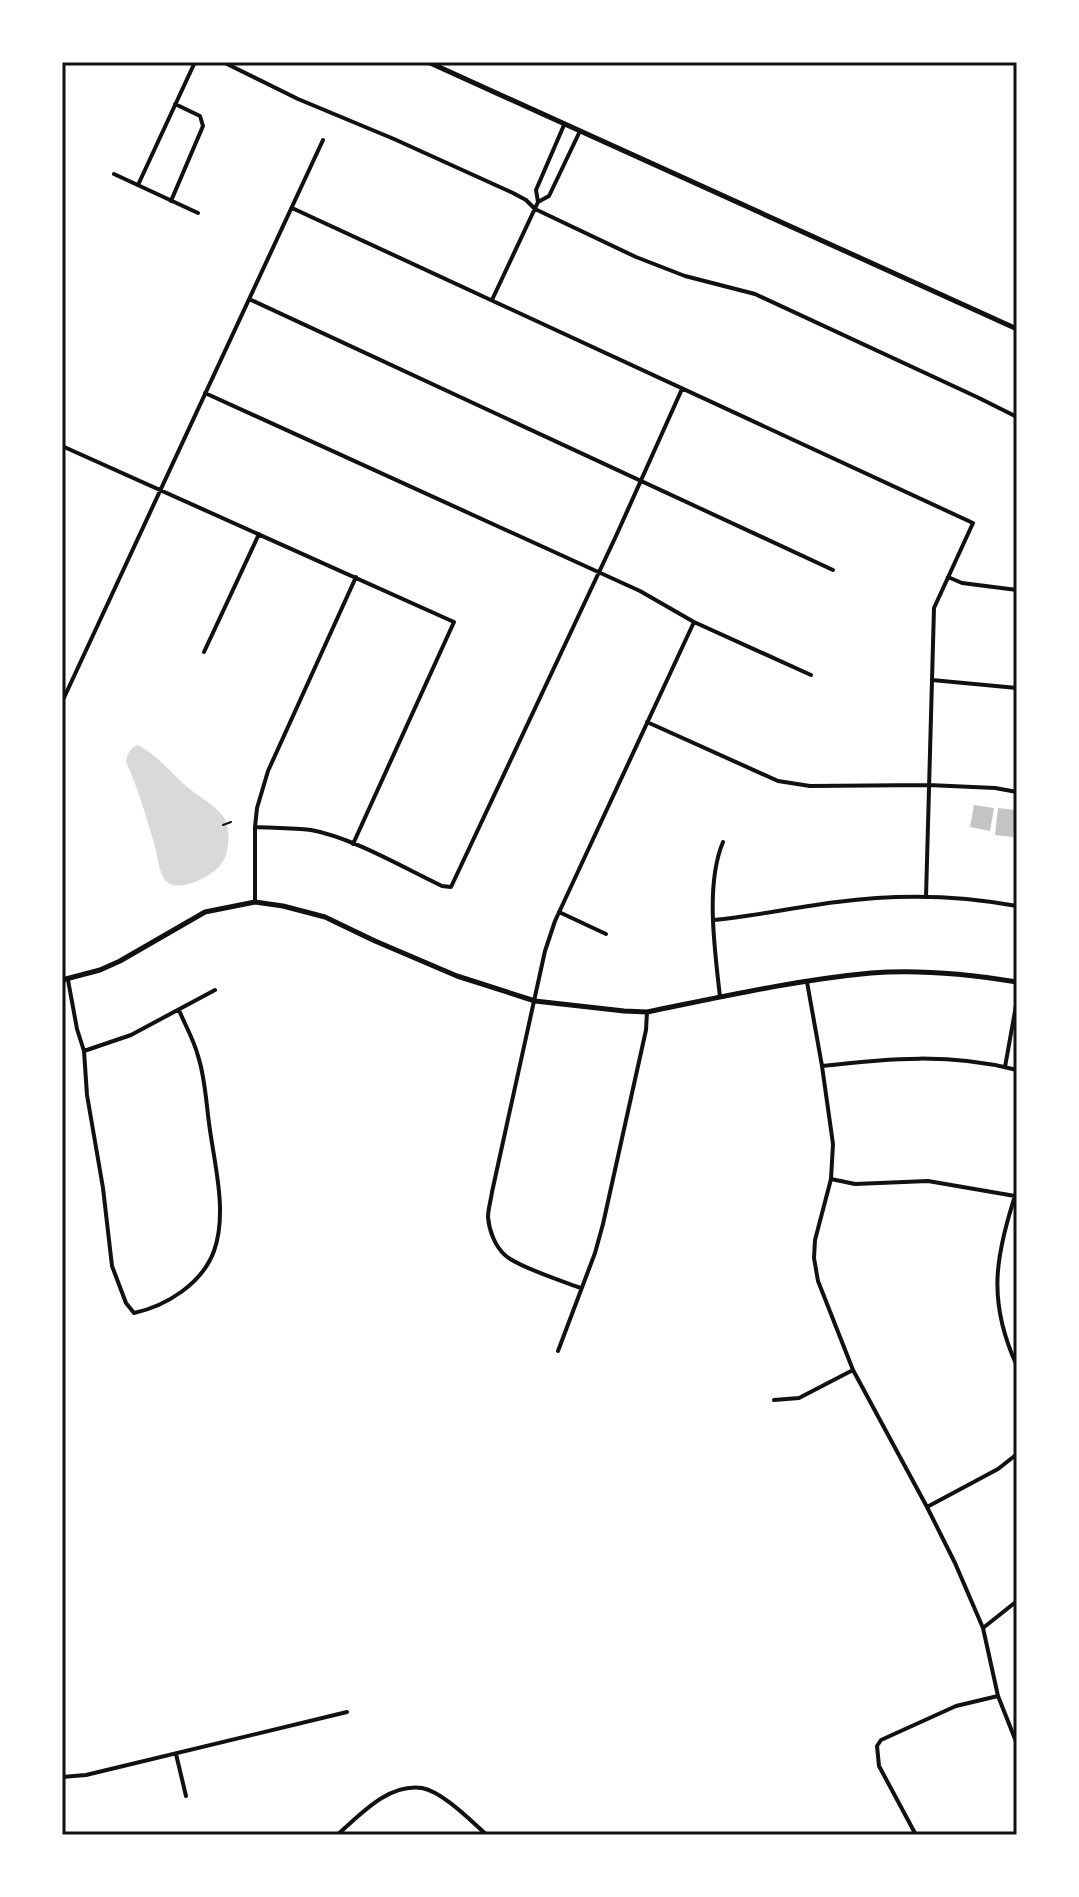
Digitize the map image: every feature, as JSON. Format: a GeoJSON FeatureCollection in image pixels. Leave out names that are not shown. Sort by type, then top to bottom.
{"type":"FeatureCollection","features":[{"type":"Feature","properties":{"kind":"street"},"geometry":{"type":"LineString","coordinates":[[138,185],[195,62]]}},
{"type":"Feature","properties":{"kind":"street"},"geometry":{"type":"LineString","coordinates":[[223,62],[298,99],[513,193],[535,209],[636,257],[685,276],[755,294],[1017,417]]}},
{"type":"Feature","properties":{"kind":"street"},"geometry":{"type":"LineString","coordinates":[[428,62],[1017,329]]}},
{"type":"Feature","properties":{"kind":"street"},"geometry":{"type":"LineString","coordinates":[[171,201],[203,126],[200,116],[175,104]]}},
{"type":"Feature","properties":{"kind":"street"},"geometry":{"type":"LineString","coordinates":[[492,300],[538,202],[536,190],[564,125]]}},
{"type":"Feature","properties":{"kind":"street"},"geometry":{"type":"LineString","coordinates":[[538,202],[549,196],[580,131]]}},
{"type":"Feature","properties":{"kind":"street"},"geometry":{"type":"LineString","coordinates":[[62,702],[323,140]]}},
{"type":"Feature","properties":{"kind":"street"},"geometry":{"type":"LineString","coordinates":[[114,174],[198,213]]}},
{"type":"Feature","properties":{"kind":"street"},"geometry":{"type":"LineString","coordinates":[[292,208],[973,523],[934,608],[926,897]]}},
{"type":"Feature","properties":{"kind":"street"},"geometry":{"type":"LineString","coordinates":[[249,299],[833,570]]}},
{"type":"Feature","properties":{"kind":"street"},"geometry":{"type":"LineString","coordinates":[[255,827],[327,834],[442,886],[453,884],[682,389]]}},
{"type":"Feature","properties":{"kind":"street"},"geometry":{"type":"LineString","coordinates":[[205,393],[640,591],[694,622],[811,675]]}},
{"type":"Feature","properties":{"kind":"street"},"geometry":{"type":"LineString","coordinates":[[62,446],[454,622],[353,844]]}},
{"type":"Feature","properties":{"kind":"street"},"geometry":{"type":"LineString","coordinates":[[204,652],[259,534]]}},
{"type":"Feature","properties":{"kind":"street"},"geometry":{"type":"LineString","coordinates":[[255,902],[255,827],[268,771],[356,577]]}},
{"type":"Feature","properties":{"kind":"street"},"geometry":{"type":"LineString","coordinates":[[948,577],[962,583],[1017,590]]}},
{"type":"Feature","properties":{"kind":"street"},"geometry":{"type":"LineString","coordinates":[[581,1288],[506,1257],[491,1232],[488,1216],[492,1192],[545,951],[559,912],[694,622]]}},
{"type":"Feature","properties":{"kind":"street"},"geometry":{"type":"LineString","coordinates":[[932,680],[1017,688]]}},
{"type":"Feature","properties":{"kind":"street"},"geometry":{"type":"LineString","coordinates":[[647,722],[778,781],[810,786],[928,785],[1017,792]]}},
{"type":"Feature","properties":{"kind":"street"},"geometry":{"type":"LineString","coordinates":[[720,997],[714,870],[723,842]]}},
{"type":"Feature","properties":{"kind":"street"},"geometry":{"type":"LineString","coordinates":[[714,920],[753,917],[838,902],[926,897],[1017,906]]}},
{"type":"Feature","properties":{"kind":"street"},"geometry":{"type":"LineString","coordinates":[[134,1313],[112,1266],[87,1095],[84,1051],[65,980],[120,961],[205,912],[255,902],[283,906],[325,917],[457,976],[535,1001],[624,1011],[647,1012],[872,973],[972,975],[1017,982]]}},
{"type":"Feature","properties":{"kind":"street"},"geometry":{"type":"LineString","coordinates":[[559,912],[606,934]]}},
{"type":"Feature","properties":{"kind":"street"},"geometry":{"type":"LineString","coordinates":[[807,982],[833,1144],[831,1179],[815,1240],[818,1281],[853,1370],[927,1507],[983,1628],[998,1696],[1017,1744]]}},
{"type":"Feature","properties":{"kind":"street"},"geometry":{"type":"LineString","coordinates":[[84,1051],[131,1035],[215,990]]}},
{"type":"Feature","properties":{"kind":"street"},"geometry":{"type":"LineString","coordinates":[[1005,1067],[1017,1000]]}},
{"type":"Feature","properties":{"kind":"street"},"geometry":{"type":"LineString","coordinates":[[134,1313],[163,1304],[188,1287],[213,1254],[219,1232],[217,1183],[202,1071],[179,1010]]}},
{"type":"Feature","properties":{"kind":"street"},"geometry":{"type":"LineString","coordinates":[[558,1351],[603,1224],[646,1030],[647,1012]]}},
{"type":"Feature","properties":{"kind":"street"},"geometry":{"type":"LineString","coordinates":[[822,1066],[894,1058],[946,1058],[1017,1070]]}},
{"type":"Feature","properties":{"kind":"street"},"geometry":{"type":"LineString","coordinates":[[831,1179],[855,1184],[928,1181],[1016,1193],[1003,1235],[996,1290],[1004,1334],[1017,1366]]}},
{"type":"Feature","properties":{"kind":"street"},"geometry":{"type":"LineString","coordinates":[[129,1322],[134,1313]]}},
{"type":"Feature","properties":{"kind":"street"},"geometry":{"type":"LineString","coordinates":[[774,1400],[799,1398],[853,1370]]}},
{"type":"Feature","properties":{"kind":"street"},"geometry":{"type":"LineString","coordinates":[[927,1507],[998,1469],[1017,1454]]}},
{"type":"Feature","properties":{"kind":"street"},"geometry":{"type":"LineString","coordinates":[[983,1628],[1017,1601]]}},
{"type":"Feature","properties":{"kind":"street"},"geometry":{"type":"LineString","coordinates":[[916,1835],[879,1766],[877,1746],[881,1740],[956,1706],[998,1696]]}},
{"type":"Feature","properties":{"kind":"street"},"geometry":{"type":"LineString","coordinates":[[62,1777],[86,1775],[347,1712]]}},
{"type":"Feature","properties":{"kind":"street"},"geometry":{"type":"LineString","coordinates":[[176,1754],[186,1796]]}},
{"type":"Feature","properties":{"kind":"street"},"geometry":{"type":"LineString","coordinates":[[337,1835],[385,1796],[404,1789],[423,1788],[448,1802],[487,1835]]}},
{"type":"Feature","properties":{"kind":"path"},"geometry":{"type":"LineString","coordinates":[[223,825],[231,822]]}},
{"type":"Feature","properties":{"kind":"shaded area"},"geometry":{"type":"Polygon","coordinates":[[[138,745],[215,807],[226,821],[228,840],[225,858],[218,868],[194,882],[177,886],[169,884],[162,875],[145,812],[126,762],[129,752],[138,745]]]}},
{"type":"Feature","properties":{"kind":"building"},"geometry":{"type":"Polygon","coordinates":[[[974,805],[994,808],[990,831],[970,827],[974,805]]]}},
{"type":"Feature","properties":{"kind":"building"},"geometry":{"type":"Polygon","coordinates":[[[998,808],[1016,810],[1013,837],[995,835],[998,808]]]}}]}
